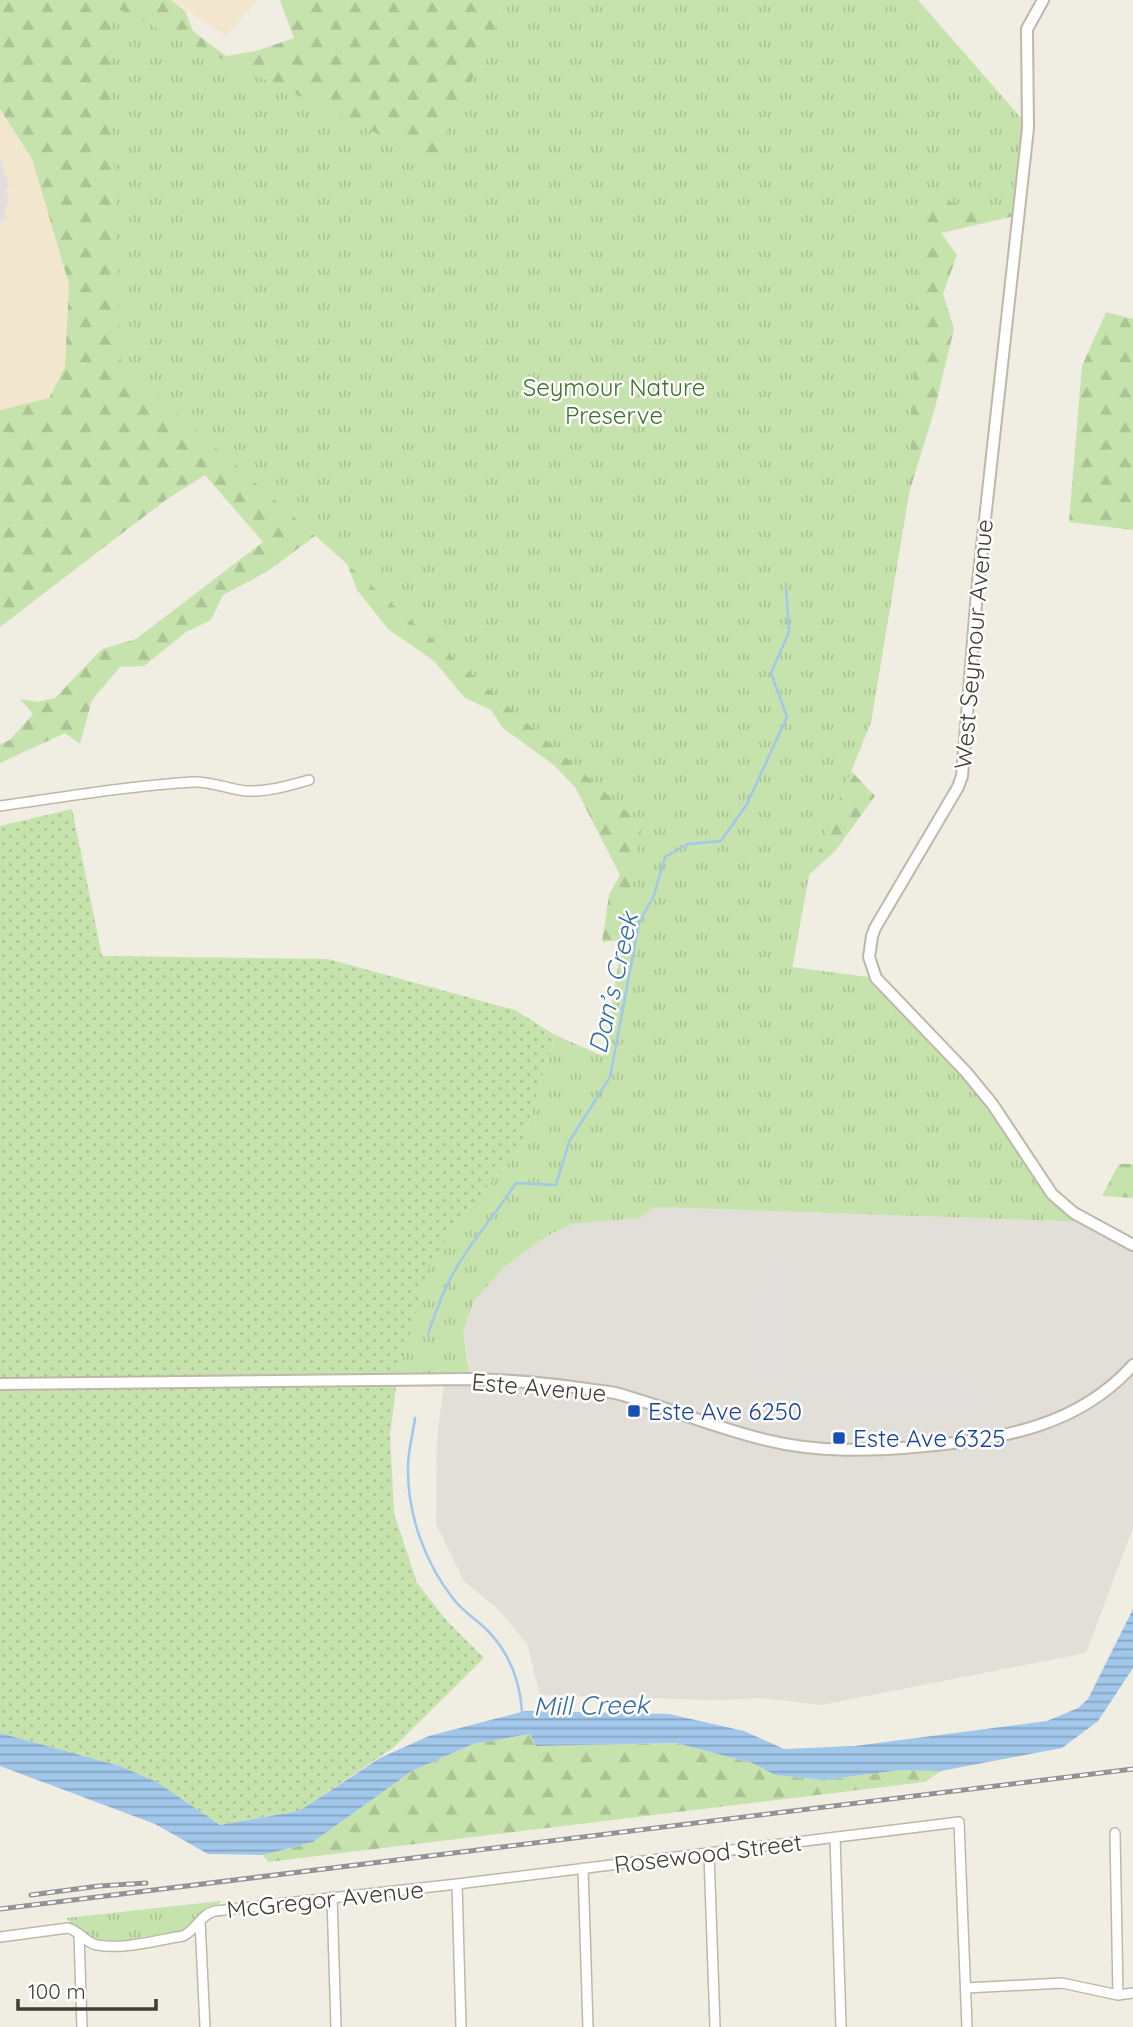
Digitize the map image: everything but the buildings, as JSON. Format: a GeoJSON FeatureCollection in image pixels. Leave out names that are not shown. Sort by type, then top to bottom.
{"type":"FeatureCollection","features":[{"type":"Feature","properties":{"kind":"street","name":"West Seymour Avenue"},"geometry":{"type":"LineString","coordinates":[[1043,0],[1027,29],[1028,128],[976,592],[964,764],[958,787],[875,928],[869,957],[881,984],[966,1072],[993,1105],[1052,1194],[1074,1213],[1133,1245]]}},
{"type":"Feature","properties":{"kind":"street"},"geometry":{"type":"LineString","coordinates":[[0,806],[189,782],[205,782],[246,791],[274,790],[309,780]]}},
{"type":"Feature","properties":{"kind":"street","name":"Este Avenue"},"geometry":{"type":"LineString","coordinates":[[0,1384],[471,1380],[526,1382],[615,1393],[768,1441],[857,1450],[982,1441],[1024,1431],[1072,1413],[1091,1402],[1108,1390],[1133,1365]]}},
{"type":"Feature","properties":{"kind":"street","name":"Rosewood Street"},"geometry":{"type":"LineString","coordinates":[[457,1884],[959,1822],[966,1987]]}},
{"type":"Feature","properties":{"kind":"street"},"geometry":{"type":"LineString","coordinates":[[1115,1833],[1118,1995]]}},
{"type":"Feature","properties":{"kind":"street"},"geometry":{"type":"LineString","coordinates":[[835,1838],[841,2027]]}},
{"type":"Feature","properties":{"kind":"street"},"geometry":{"type":"LineString","coordinates":[[709,1853],[715,2027]]}},
{"type":"Feature","properties":{"kind":"street"},"geometry":{"type":"LineString","coordinates":[[583,1868],[588,2027]]}},
{"type":"Feature","properties":{"kind":"street"},"geometry":{"type":"LineString","coordinates":[[457,1884],[461,2027]]}},
{"type":"Feature","properties":{"kind":"street","name":"McGregor Avenue"},"geometry":{"type":"LineString","coordinates":[[0,1937],[68,1928],[96,1945],[118,1945],[183,1936],[208,1912],[457,1884]]}},
{"type":"Feature","properties":{"kind":"street"},"geometry":{"type":"LineString","coordinates":[[331,1897],[336,2027]]}},
{"type":"Feature","properties":{"kind":"street"},"geometry":{"type":"LineString","coordinates":[[200,1921],[205,2027]]}},
{"type":"Feature","properties":{"kind":"street"},"geometry":{"type":"LineString","coordinates":[[79,1934],[82,2027]]}},
{"type":"Feature","properties":{"kind":"street"},"geometry":{"type":"LineString","coordinates":[[967,2027],[966,1987],[1062,1983],[1118,1995],[1133,1993]]}},
{"type":"Feature","properties":{"kind":"shaded area"},"geometry":{"type":"Polygon","coordinates":[[[171,0],[258,0],[226,36],[171,0]]]}},
{"type":"Feature","properties":{"kind":"shaded area"},"geometry":{"type":"Polygon","coordinates":[[[0,109],[32,159],[69,284],[65,367],[48,398],[0,410],[0,109]]]}},
{"type":"Feature","properties":{"kind":"shaded area"},"geometry":{"type":"Polygon","coordinates":[[[0,157],[9,187],[5,190],[9,199],[4,212],[7,218],[0,222],[0,157]]]}},
{"type":"Feature","properties":{"kind":"shaded area"},"geometry":{"type":"Polygon","coordinates":[[[655,1207],[1090,1222],[1133,1245],[1133,1527],[1086,1653],[821,1705],[763,1698],[718,1700],[540,1695],[527,1644],[499,1610],[464,1581],[436,1524],[437,1440],[444,1381],[469,1364],[463,1332],[474,1301],[504,1267],[547,1236],[571,1224],[639,1218],[655,1207]]]}},
{"type":"Feature","properties":{"kind":"shaded area"},"geometry":{"type":"Polygon","coordinates":[[[761,1254],[779,1255],[779,1273],[787,1273],[784,1370],[756,1369],[761,1254]]]}},
{"type":"Feature","properties":{"kind":"shaded area"},"geometry":{"type":"Polygon","coordinates":[[[793,1372],[975,1381],[974,1406],[791,1398],[793,1372]]]}},
{"type":"Feature","properties":{"kind":"green space","name":"Seymour Nature Preserve"},"geometry":{"type":"Polygon","coordinates":[[[0,0],[171,0],[185,11],[193,31],[226,56],[256,51],[294,38],[280,0],[637,0],[1019,215],[941,233],[957,255],[943,294],[954,329],[935,408],[909,493],[871,722],[851,771],[875,796],[836,850],[809,875],[792,968],[663,936],[602,942],[609,895],[620,875],[575,787],[554,765],[503,728],[491,710],[465,698],[434,661],[388,629],[357,590],[347,564],[350,537],[279,503],[315,536],[268,571],[223,595],[211,620],[186,632],[144,666],[120,667],[92,700],[80,744],[65,733],[0,763],[0,744],[10,740],[33,714],[20,699],[37,702],[55,698],[102,649],[136,639],[263,542],[205,475],[167,499],[0,627],[0,410],[49,398],[65,367],[69,284],[32,159],[0,109],[0,0]]]}},
{"type":"Feature","properties":{"kind":"green space","name":"Seymour Nature Preserve"},"geometry":{"type":"Polygon","coordinates":[[[509,0],[918,0],[1028,126],[1019,215],[921,197],[909,493],[871,722],[809,875],[792,967],[876,978],[966,1072],[1041,1181],[1090,1222],[655,1207],[639,1218],[571,1224],[547,1236],[504,1267],[474,1301],[463,1332],[470,1379],[397,1380],[430,1263],[464,1213],[520,1150],[555,1035],[603,1056],[642,825],[121,364],[108,4],[434,161],[509,0]]]}},
{"type":"Feature","properties":{"kind":"green space"},"geometry":{"type":"Polygon","coordinates":[[[1106,312],[1133,319],[1133,530],[1069,522],[1082,366],[1106,312]]]}},
{"type":"Feature","properties":{"kind":"green space"},"geometry":{"type":"Polygon","coordinates":[[[72,809],[102,956],[328,959],[515,1010],[555,1035],[520,1150],[464,1213],[397,1380],[390,1435],[394,1513],[417,1583],[447,1621],[484,1658],[393,1748],[299,1811],[220,1825],[157,1782],[120,1766],[0,1733],[0,826],[72,809]]]}},
{"type":"Feature","properties":{"kind":"green space"},"geometry":{"type":"Polygon","coordinates":[[[1119,1164],[1133,1164],[1133,1198],[1102,1196],[1119,1164]]]}},
{"type":"Feature","properties":{"kind":"green space"},"geometry":{"type":"Polygon","coordinates":[[[530,1734],[536,1746],[676,1743],[752,1763],[775,1775],[824,1780],[900,1770],[941,1771],[925,1782],[268,1862],[263,1855],[313,1842],[412,1771],[473,1744],[530,1734]]]}},
{"type":"Feature","properties":{"kind":"green space"},"geometry":{"type":"Polygon","coordinates":[[[221,1901],[189,1933],[100,1945],[79,1934],[66,1918],[221,1901]]]}},
{"type":"Feature","properties":{"kind":"water"},"geometry":{"type":"Polygon","coordinates":[[[1133,1609],[1133,1668],[1098,1721],[1062,1748],[941,1771],[900,1770],[824,1780],[775,1775],[752,1763],[676,1743],[536,1746],[530,1734],[473,1744],[412,1771],[313,1842],[263,1855],[208,1854],[155,1824],[0,1766],[0,1733],[120,1766],[157,1782],[220,1825],[299,1811],[380,1758],[429,1736],[525,1711],[669,1714],[744,1731],[784,1749],[855,1746],[1047,1721],[1078,1708],[1088,1699],[1133,1609]]]}},
{"type":"Feature","properties":{"kind":"waterway","name":"Dan’s Creek"},"geometry":{"type":"LineString","coordinates":[[428,1334],[442,1295],[455,1270],[516,1183],[556,1185],[569,1142],[610,1077],[639,923],[654,895],[665,857],[688,844],[721,841],[747,804],[787,717],[771,673],[789,632],[786,587]]}},
{"type":"Feature","properties":{"kind":"waterway","name":"Dan’s Creek"},"geometry":{"type":"LineString","coordinates":[[415,1418],[408,1460],[411,1502],[420,1538],[444,1587],[495,1639],[507,1657],[516,1678],[522,1712]]}},
{"type":"Feature","properties":{"kind":"railway"},"geometry":{"type":"LineString","coordinates":[[0,1909],[1133,1769]]}},
{"type":"Feature","properties":{"kind":"railway"},"geometry":{"type":"LineString","coordinates":[[31,1895],[146,1883]]}},
{"type":"Feature","properties":{"kind":"place","name":"Este Ave 6250"},"geometry":{"type":"Point","coordinates":[634,1411]}},
{"type":"Feature","properties":{"kind":"place","name":"Este Ave 6325"},"geometry":{"type":"Point","coordinates":[839,1438]}},
{"type":"Feature","properties":{"kind":"water label","name":"Mill Creek"},"geometry":{"type":"Point","coordinates":[591,1705]}}]}
